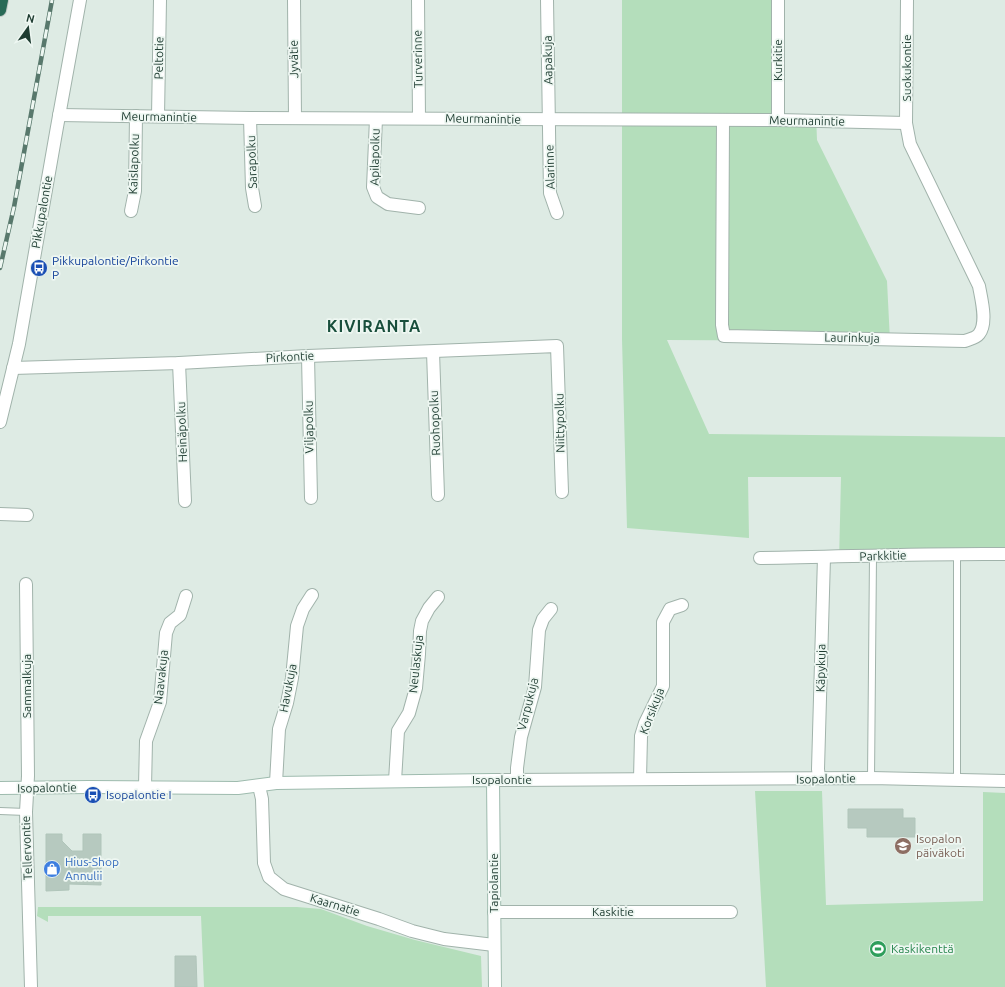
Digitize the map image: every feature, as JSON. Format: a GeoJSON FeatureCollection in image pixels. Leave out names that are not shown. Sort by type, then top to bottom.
{"type":"FeatureCollection","features":[{"type":"Feature","properties":{"kind":"highway"},"geometry":{"type":"LineString","coordinates":[[0,10],[2,0]]}},
{"type":"Feature","properties":{"kind":"street","name":"Pikkupalontie"},"geometry":{"type":"LineString","coordinates":[[0,422],[19,344],[80,0]]}},
{"type":"Feature","properties":{"kind":"street","name":"Peltotie"},"geometry":{"type":"LineString","coordinates":[[158,116],[160,0]]}},
{"type":"Feature","properties":{"kind":"street","name":"Jyvätie"},"geometry":{"type":"LineString","coordinates":[[294,0],[295,118]]}},
{"type":"Feature","properties":{"kind":"street","name":"Turverinne"},"geometry":{"type":"LineString","coordinates":[[418,0],[419,118]]}},
{"type":"Feature","properties":{"kind":"street","name":"Aapakuja"},"geometry":{"type":"LineString","coordinates":[[547,0],[549,120]]}},
{"type":"Feature","properties":{"kind":"street","name":"Kurkitie"},"geometry":{"type":"LineString","coordinates":[[778,0],[778,120]]}},
{"type":"Feature","properties":{"kind":"street","name":"Suokukontie"},"geometry":{"type":"LineString","coordinates":[[907,0],[906,123],[908,136]]}},
{"type":"Feature","properties":{"kind":"street","name":"Meurmanintie"},"geometry":{"type":"LineString","coordinates":[[59,115],[376,119],[778,120],[906,123]]}},
{"type":"Feature","properties":{"kind":"street","name":"Kaislapolku"},"geometry":{"type":"LineString","coordinates":[[131,211],[135,191],[136,116]]}},
{"type":"Feature","properties":{"kind":"street","name":"Sarapolku"},"geometry":{"type":"LineString","coordinates":[[250,118],[252,188],[255,206]]}},
{"type":"Feature","properties":{"kind":"street","name":"Apilapolku"},"geometry":{"type":"LineString","coordinates":[[376,119],[373,187],[377,197],[388,204],[419,208]]}},
{"type":"Feature","properties":{"kind":"street","name":"Alarinne"},"geometry":{"type":"LineString","coordinates":[[549,120],[550,193],[557,213]]}},
{"type":"Feature","properties":{"kind":"street","name":"Laurinkuja"},"geometry":{"type":"LineString","coordinates":[[723,120],[722,325],[724,336],[965,341],[974,338],[980,333],[983,325],[983,305],[979,286],[910,144],[908,136]]}},
{"type":"Feature","properties":{"kind":"street","name":"Pirkontie"},"geometry":{"type":"LineString","coordinates":[[13,368],[179,363],[557,346],[558,355]]}},
{"type":"Feature","properties":{"kind":"street","name":"Ruohopolku"},"geometry":{"type":"LineString","coordinates":[[433,352],[438,495]]}},
{"type":"Feature","properties":{"kind":"street","name":"Niittypolku"},"geometry":{"type":"LineString","coordinates":[[558,355],[562,492]]}},
{"type":"Feature","properties":{"kind":"street","name":"Viljapolku"},"geometry":{"type":"LineString","coordinates":[[308,356],[311,498]]}},
{"type":"Feature","properties":{"kind":"street","name":"Heinäpolku"},"geometry":{"type":"LineString","coordinates":[[179,363],[185,502]]}},
{"type":"Feature","properties":{"kind":"street"},"geometry":{"type":"LineString","coordinates":[[0,514],[27,515]]}},
{"type":"Feature","properties":{"kind":"street","name":"Parkkitie"},"geometry":{"type":"LineString","coordinates":[[760,558],[1005,554]]}},
{"type":"Feature","properties":{"kind":"street","name":"Käpykuja"},"geometry":{"type":"LineString","coordinates":[[819,778],[818,769],[824,558]]}},
{"type":"Feature","properties":{"kind":"street","name":"Sammalkuja"},"geometry":{"type":"LineString","coordinates":[[26,584],[28,776],[26,788]]}},
{"type":"Feature","properties":{"kind":"street","name":"Havukuja"},"geometry":{"type":"LineString","coordinates":[[276,783],[279,729],[287,703],[292,678],[297,626],[303,609],[312,595]]}},
{"type":"Feature","properties":{"kind":"street","name":"Naavakuja"},"geometry":{"type":"LineString","coordinates":[[145,787],[146,741],[160,702],[166,633],[170,623],[180,616],[186,596]]}},
{"type":"Feature","properties":{"kind":"street","name":"Neulaskuja"},"geometry":{"type":"LineString","coordinates":[[395,781],[398,731],[409,713],[416,688],[422,621],[429,608],[438,598]]}},
{"type":"Feature","properties":{"kind":"street","name":"Korsikuja"},"geometry":{"type":"LineString","coordinates":[[640,779],[641,736],[645,723],[662,686],[663,622],[670,609],[682,605]]}},
{"type":"Feature","properties":{"kind":"street","name":"Varpukuja"},"geometry":{"type":"LineString","coordinates":[[517,780],[521,737],[535,687],[539,630],[543,619],[552,609]]}},
{"type":"Feature","properties":{"kind":"street","name":"Isopalontie"},"geometry":{"type":"LineString","coordinates":[[0,788],[238,788],[276,783],[493,780],[871,778],[1005,781]]}},
{"type":"Feature","properties":{"kind":"street","name":"Tapiolantie"},"geometry":{"type":"LineString","coordinates":[[493,780],[495,987]]}},
{"type":"Feature","properties":{"kind":"street","name":"Kaarnatie"},"geometry":{"type":"LineString","coordinates":[[259,786],[262,799],[264,862],[269,877],[284,889],[444,940],[494,945]]}},
{"type":"Feature","properties":{"kind":"street","name":"Tellervontie"},"geometry":{"type":"LineString","coordinates":[[26,788],[32,987]]}},
{"type":"Feature","properties":{"kind":"street","name":"Kaskitie"},"geometry":{"type":"LineString","coordinates":[[494,912],[731,912]]}},
{"type":"Feature","properties":{"kind":"lane"},"geometry":{"type":"LineString","coordinates":[[957,554],[957,780]]}},
{"type":"Feature","properties":{"kind":"lane"},"geometry":{"type":"LineString","coordinates":[[871,778],[873,556]]}},
{"type":"Feature","properties":{"kind":"lane"},"geometry":{"type":"LineString","coordinates":[[0,811],[26,812]]}},
{"type":"Feature","properties":{"kind":"green space"},"geometry":{"type":"Polygon","coordinates":[[[622,0],[781,0],[780,114],[816,115],[817,140],[887,281],[890,341],[667,340],[709,434],[1005,437],[1005,560],[839,562],[841,477],[748,477],[749,538],[627,528],[622,339],[622,0]]]}},
{"type":"Feature","properties":{"kind":"green space"},"geometry":{"type":"Polygon","coordinates":[[[755,791],[822,791],[826,905],[983,901],[983,792],[1005,793],[1005,987],[766,987],[755,791]]]}},
{"type":"Feature","properties":{"kind":"green space"},"geometry":{"type":"Polygon","coordinates":[[[38,907],[297,907],[321,909],[367,926],[415,940],[481,956],[482,987],[204,987],[201,916],[48,916],[48,922],[37,916],[38,907]]]}},
{"type":"Feature","properties":{"kind":"building"},"geometry":{"type":"Polygon","coordinates":[[[848,809],[903,809],[903,818],[915,818],[915,837],[867,837],[867,828],[848,828],[848,809]]]}},
{"type":"Feature","properties":{"kind":"building"},"geometry":{"type":"Polygon","coordinates":[[[46,834],[62,834],[62,841],[72,851],[83,851],[83,834],[101,834],[101,885],[69,884],[69,890],[46,891],[46,834]]]}},
{"type":"Feature","properties":{"kind":"building"},"geometry":{"type":"Polygon","coordinates":[[[175,956],[196,956],[197,987],[175,987],[175,956]]]}},
{"type":"Feature","properties":{"kind":"railway"},"geometry":{"type":"LineString","coordinates":[[0,268],[14,207],[52,0]]}},
{"type":"Feature","properties":{"kind":"place","name":"Pikkupalontie/Pirkontie P"},"geometry":{"type":"Point","coordinates":[39,268]}},
{"type":"Feature","properties":{"kind":"place","name":"Isopalontie I"},"geometry":{"type":"Point","coordinates":[93,795]}},
{"type":"Feature","properties":{"kind":"place","name":"Isopalon päiväkoti"},"geometry":{"type":"Point","coordinates":[903,846]}},
{"type":"Feature","properties":{"kind":"place","name":"Hius-Shop Annulii"},"geometry":{"type":"Point","coordinates":[52,869]}},
{"type":"Feature","properties":{"kind":"place","name":"Kaskikenttä"},"geometry":{"type":"Point","coordinates":[878,949]}},
{"type":"Feature","properties":{"kind":"district","name":"KIVIRANTA"},"geometry":{"type":"Point","coordinates":[374,326]}}]}
